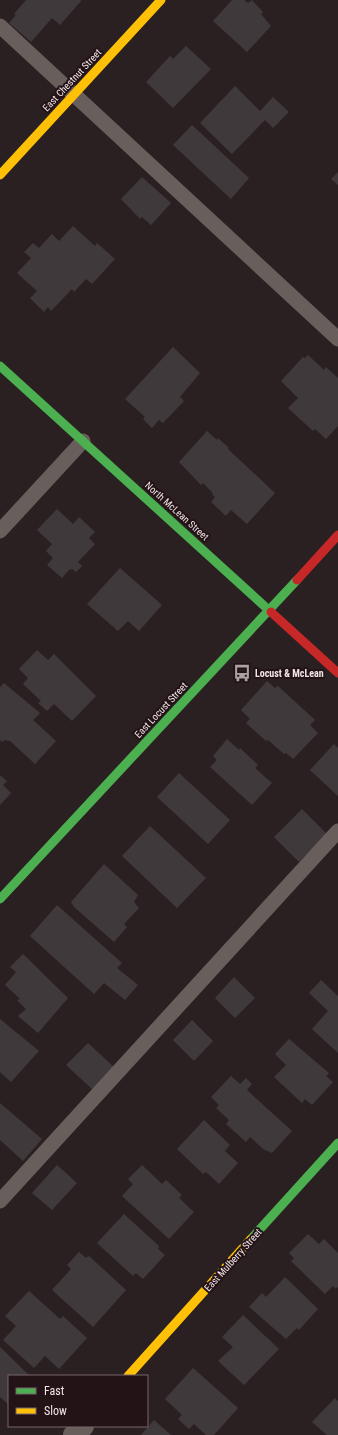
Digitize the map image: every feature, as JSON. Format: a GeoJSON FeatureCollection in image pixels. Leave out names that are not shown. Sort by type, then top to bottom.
{"type":"FeatureCollection","features":[{"type":"Feature","properties":{"kind":"street","name":"East Chestnut Street"},"geometry":{"type":"LineString","coordinates":[[0,175],[161,0]]}},
{"type":"Feature","properties":{"kind":"street","name":"North McLean Street"},"geometry":{"type":"LineString","coordinates":[[0,366],[338,673]]}},
{"type":"Feature","properties":{"kind":"street","name":"East Locust Street"},"geometry":{"type":"LineString","coordinates":[[0,899],[270,610],[338,535]]}},
{"type":"Feature","properties":{"kind":"street","name":"East Mulberry Street"},"geometry":{"type":"LineString","coordinates":[[129,1375],[338,1143]]}},
{"type":"Feature","properties":{"kind":"street"},"geometry":{"type":"LineString","coordinates":[[74,1435],[82,1427]]}},
{"type":"Feature","properties":{"kind":"lane"},"geometry":{"type":"LineString","coordinates":[[0,26],[338,339]]}},
{"type":"Feature","properties":{"kind":"lane"},"geometry":{"type":"LineString","coordinates":[[0,531],[83,441]]}},
{"type":"Feature","properties":{"kind":"lane"},"geometry":{"type":"LineString","coordinates":[[0,1201],[338,831]]}},
{"type":"Feature","properties":{"kind":"building"},"geometry":{"type":"Polygon","coordinates":[[[26,0],[81,1],[60,25],[52,18],[31,42],[9,23],[16,15],[14,14],[26,0]]]}},
{"type":"Feature","properties":{"kind":"building"},"geometry":{"type":"Polygon","coordinates":[[[232,0],[244,0],[248,3],[252,0],[263,12],[261,14],[271,26],[247,52],[213,21],[232,0]]]}},
{"type":"Feature","properties":{"kind":"building"},"geometry":{"type":"Polygon","coordinates":[[[186,46],[211,69],[173,108],[146,82],[170,56],[173,59],[186,46]]]}},
{"type":"Feature","properties":{"kind":"building"},"geometry":{"type":"Polygon","coordinates":[[[235,86],[260,111],[273,97],[289,112],[273,128],[265,120],[232,154],[200,123],[235,86]]]}},
{"type":"Feature","properties":{"kind":"building"},"geometry":{"type":"Polygon","coordinates":[[[192,125],[249,178],[231,199],[173,145],[192,125]]]}},
{"type":"Feature","properties":{"kind":"building"},"geometry":{"type":"Polygon","coordinates":[[[338,172],[338,185],[331,179],[338,172]]]}},
{"type":"Feature","properties":{"kind":"building"},"geometry":{"type":"Polygon","coordinates":[[[142,177],[171,203],[151,225],[142,217],[140,219],[121,199],[142,177]]]}},
{"type":"Feature","properties":{"kind":"building"},"geometry":{"type":"Polygon","coordinates":[[[73,226],[95,246],[97,243],[115,259],[92,284],[86,279],[74,292],[72,289],[51,311],[48,307],[44,312],[30,298],[37,291],[17,273],[31,258],[24,252],[33,243],[39,248],[52,234],[59,241],[73,226]]]}},
{"type":"Feature","properties":{"kind":"building"},"geometry":{"type":"Polygon","coordinates":[[[173,347],[200,373],[180,397],[184,401],[163,423],[159,420],[152,428],[143,419],[145,417],[125,399],[173,347]]]}},
{"type":"Feature","properties":{"kind":"building"},"geometry":{"type":"Polygon","coordinates":[[[308,355],[324,370],[326,367],[338,378],[338,426],[326,439],[315,429],[313,431],[288,408],[298,398],[281,381],[303,357],[305,358],[308,355]]]}},
{"type":"Feature","properties":{"kind":"building"},"geometry":{"type":"Polygon","coordinates":[[[207,431],[229,448],[228,449],[275,493],[247,524],[231,510],[226,516],[211,502],[215,497],[212,494],[213,493],[203,483],[201,485],[179,462],[207,431]]]}},
{"type":"Feature","properties":{"kind":"building"},"geometry":{"type":"Polygon","coordinates":[[[57,509],[73,524],[79,517],[95,532],[89,538],[95,544],[78,562],[82,566],[76,572],[72,569],[69,570],[62,578],[47,565],[53,558],[46,551],[52,544],[37,530],[57,509]]]}},
{"type":"Feature","properties":{"kind":"building"},"geometry":{"type":"Polygon","coordinates":[[[120,568],[162,605],[139,631],[128,621],[118,631],[87,604],[120,568]]]}},
{"type":"Feature","properties":{"kind":"building"},"geometry":{"type":"Polygon","coordinates":[[[37,650],[48,660],[54,654],[96,696],[72,721],[54,704],[47,711],[38,703],[41,701],[23,684],[28,678],[19,669],[37,650]]]}},
{"type":"Feature","properties":{"kind":"building"},"geometry":{"type":"Polygon","coordinates":[[[267,681],[275,688],[278,686],[315,720],[310,725],[318,733],[293,759],[286,753],[284,754],[268,740],[266,741],[246,723],[250,719],[241,710],[267,681]]]}},
{"type":"Feature","properties":{"kind":"building"},"geometry":{"type":"Polygon","coordinates":[[[4,683],[40,713],[33,720],[56,741],[35,764],[10,741],[5,740],[2,742],[0,740],[0,687],[4,683]]]}},
{"type":"Feature","properties":{"kind":"building"},"geometry":{"type":"Polygon","coordinates":[[[227,739],[239,750],[240,748],[258,765],[255,768],[272,783],[252,805],[210,767],[217,760],[213,756],[227,739]]]}},
{"type":"Feature","properties":{"kind":"building"},"geometry":{"type":"Polygon","coordinates":[[[334,744],[338,748],[338,796],[310,770],[334,744]]]}},
{"type":"Feature","properties":{"kind":"building"},"geometry":{"type":"Polygon","coordinates":[[[179,773],[230,820],[208,844],[157,797],[179,773]]]}},
{"type":"Feature","properties":{"kind":"building"},"geometry":{"type":"Polygon","coordinates":[[[0,775],[7,781],[3,785],[11,793],[0,805],[0,775]]]}},
{"type":"Feature","properties":{"kind":"building"},"geometry":{"type":"Polygon","coordinates":[[[302,809],[327,834],[299,862],[274,837],[302,809]]]}},
{"type":"Feature","properties":{"kind":"building"},"geometry":{"type":"Polygon","coordinates":[[[150,826],[206,878],[177,908],[122,856],[150,826]]]}},
{"type":"Feature","properties":{"kind":"building"},"geometry":{"type":"Polygon","coordinates":[[[104,864],[138,895],[134,902],[139,908],[124,924],[127,927],[114,942],[74,907],[71,902],[104,864]]]}},
{"type":"Feature","properties":{"kind":"building"},"geometry":{"type":"Polygon","coordinates":[[[57,905],[122,963],[117,968],[138,985],[125,1000],[104,983],[94,994],[30,936],[57,905]]]}},
{"type":"Feature","properties":{"kind":"building"},"geometry":{"type":"Polygon","coordinates":[[[23,954],[68,998],[38,1033],[18,1016],[26,1009],[17,1000],[20,999],[5,985],[16,972],[10,967],[23,954]]]}},
{"type":"Feature","properties":{"kind":"building"},"geometry":{"type":"Polygon","coordinates":[[[234,977],[255,998],[235,1018],[215,998],[234,977]]]}},
{"type":"Feature","properties":{"kind":"building"},"geometry":{"type":"Polygon","coordinates":[[[321,980],[338,996],[338,1053],[312,1029],[328,1011],[309,993],[321,980]]]}},
{"type":"Feature","properties":{"kind":"building"},"geometry":{"type":"Polygon","coordinates":[[[0,1019],[39,1051],[11,1082],[0,1072],[0,1019]]]}},
{"type":"Feature","properties":{"kind":"building"},"geometry":{"type":"Polygon","coordinates":[[[192,1020],[213,1041],[194,1061],[173,1040],[192,1020]]]}},
{"type":"Feature","properties":{"kind":"building"},"geometry":{"type":"Polygon","coordinates":[[[289,1039],[329,1073],[326,1076],[333,1082],[312,1105],[305,1099],[302,1103],[274,1077],[286,1065],[275,1054],[289,1039]]]}},
{"type":"Feature","properties":{"kind":"building"},"geometry":{"type":"Polygon","coordinates":[[[88,1043],[114,1067],[93,1090],[66,1065],[88,1043]]]}},
{"type":"Feature","properties":{"kind":"building"},"geometry":{"type":"Polygon","coordinates":[[[231,1076],[240,1084],[246,1078],[252,1084],[247,1090],[292,1131],[272,1153],[263,1149],[250,1137],[246,1142],[226,1124],[229,1120],[216,1108],[219,1105],[211,1097],[231,1076]]]}},
{"type":"Feature","properties":{"kind":"building"},"geometry":{"type":"Polygon","coordinates":[[[0,1103],[42,1139],[23,1161],[0,1140],[0,1103]]]}},
{"type":"Feature","properties":{"kind":"building"},"geometry":{"type":"Polygon","coordinates":[[[204,1120],[230,1145],[225,1151],[238,1163],[219,1184],[206,1172],[203,1174],[177,1149],[204,1120]]]}},
{"type":"Feature","properties":{"kind":"building"},"geometry":{"type":"Polygon","coordinates":[[[57,1165],[77,1183],[52,1210],[32,1193],[57,1165]]]}},
{"type":"Feature","properties":{"kind":"building"},"geometry":{"type":"Polygon","coordinates":[[[142,1165],[162,1184],[166,1180],[182,1195],[179,1198],[194,1212],[169,1239],[122,1196],[133,1184],[128,1179],[142,1165]]]}},
{"type":"Feature","properties":{"kind":"building"},"geometry":{"type":"Polygon","coordinates":[[[124,1214],[159,1246],[158,1249],[165,1255],[143,1279],[136,1273],[133,1276],[97,1243],[124,1214]]]}},
{"type":"Feature","properties":{"kind":"building"},"geometry":{"type":"Polygon","coordinates":[[[308,1234],[319,1244],[324,1239],[338,1253],[338,1287],[336,1289],[333,1286],[325,1294],[291,1261],[294,1258],[289,1253],[308,1234]]]}},
{"type":"Feature","properties":{"kind":"building"},"geometry":{"type":"Polygon","coordinates":[[[79,1252],[86,1258],[89,1256],[126,1290],[93,1327],[52,1290],[71,1269],[67,1265],[79,1252]]]}},
{"type":"Feature","properties":{"kind":"building"},"geometry":{"type":"Polygon","coordinates":[[[285,1277],[318,1309],[299,1330],[297,1328],[286,1339],[249,1307],[262,1293],[266,1297],[285,1277]]]}},
{"type":"Feature","properties":{"kind":"building"},"geometry":{"type":"Polygon","coordinates":[[[29,1291],[60,1319],[63,1316],[87,1338],[59,1369],[45,1356],[34,1368],[3,1340],[16,1326],[5,1316],[29,1291]]]}},
{"type":"Feature","properties":{"kind":"building"},"geometry":{"type":"Polygon","coordinates":[[[243,1315],[279,1349],[244,1385],[218,1361],[233,1347],[222,1337],[243,1315]]]}},
{"type":"Feature","properties":{"kind":"building"},"geometry":{"type":"Polygon","coordinates":[[[0,1347],[29,1375],[8,1375],[8,1404],[0,1397],[0,1347]]]}},
{"type":"Feature","properties":{"kind":"building"},"geometry":{"type":"Polygon","coordinates":[[[193,1368],[238,1408],[214,1435],[206,1435],[194,1424],[189,1429],[178,1419],[182,1415],[165,1399],[193,1368]]]}},
{"type":"Feature","properties":{"kind":"building"},"geometry":{"type":"Polygon","coordinates":[[[335,1398],[338,1401],[338,1435],[327,1435],[312,1422],[335,1398]]]}},
{"type":"Feature","properties":{"kind":"building"},"geometry":{"type":"Polygon","coordinates":[[[154,1420],[171,1435],[141,1435],[154,1420]]]}},
{"type":"Feature","properties":{"kind":"traffic: fast"},"geometry":{"type":"LineString","coordinates":[[0,366],[271,612]]}},
{"type":"Feature","properties":{"kind":"traffic: fast"},"geometry":{"type":"LineString","coordinates":[[0,899],[297,580]]}},
{"type":"Feature","properties":{"kind":"traffic: fast"},"geometry":{"type":"LineString","coordinates":[[251,1239],[338,1143]]}},
{"type":"Feature","properties":{"kind":"traffic: slow"},"geometry":{"type":"LineString","coordinates":[[0,175],[161,0]]}},
{"type":"Feature","properties":{"kind":"traffic: slow"},"geometry":{"type":"LineString","coordinates":[[129,1375],[251,1239]]}},
{"type":"Feature","properties":{"kind":"traffic: jam"},"geometry":{"type":"LineString","coordinates":[[297,580],[338,535]]}},
{"type":"Feature","properties":{"kind":"traffic: jam"},"geometry":{"type":"LineString","coordinates":[[271,612],[338,673]]}},
{"type":"Feature","properties":{"kind":"place","name":"Locust & McLean"},"geometry":{"type":"Point","coordinates":[242,673]}}]}
